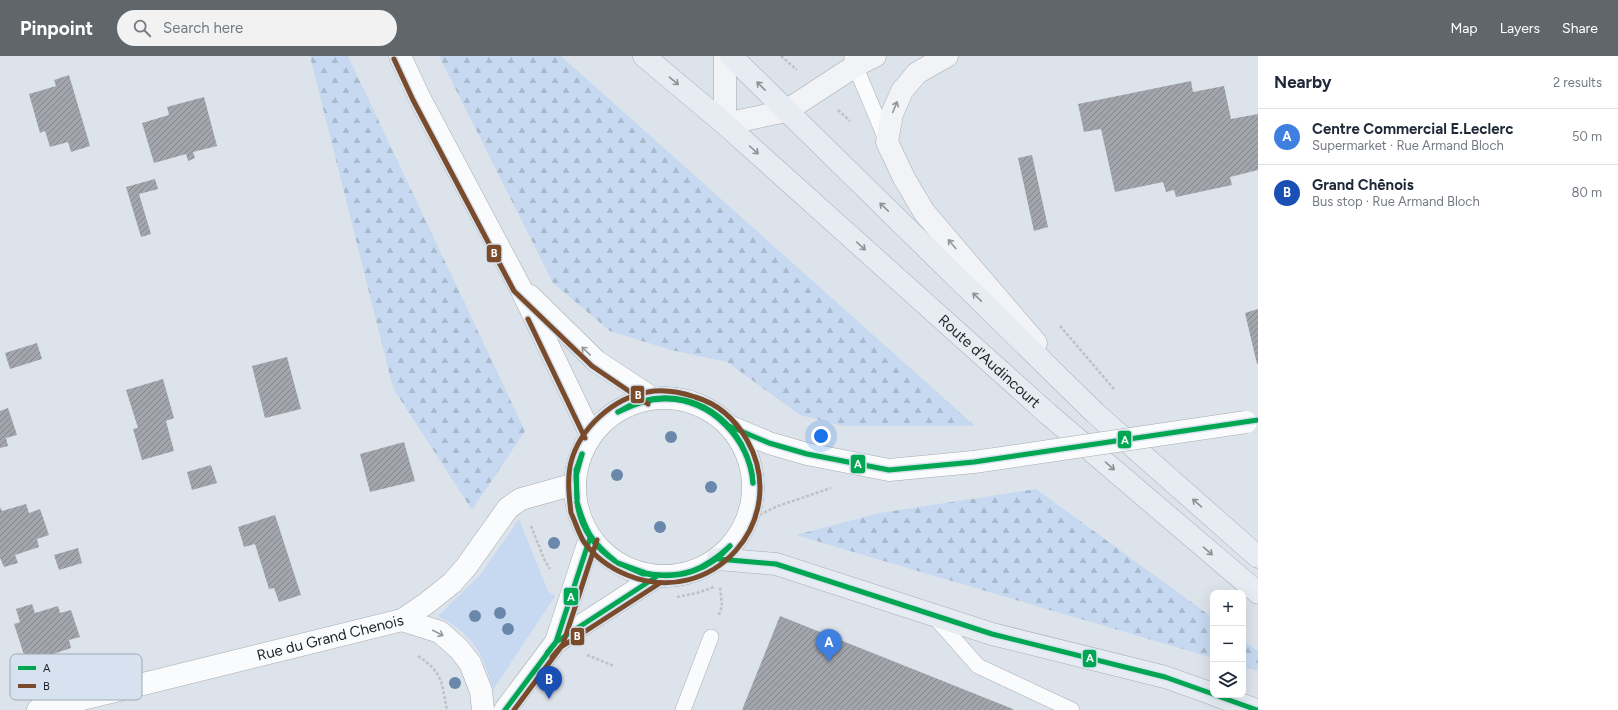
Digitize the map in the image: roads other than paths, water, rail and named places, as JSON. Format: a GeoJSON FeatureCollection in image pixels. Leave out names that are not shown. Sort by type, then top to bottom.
{"type":"FeatureCollection","features":[{"type":"Feature","properties":{"kind":"main road","name":"Route d'Audincourt"},"geometry":{"type":"LineString","coordinates":[[644,56],[725,124],[1048,414],[1258,593]]}},
{"type":"Feature","properties":{"kind":"main road"},"geometry":{"type":"LineString","coordinates":[[725,56],[725,124],[786,111],[853,61],[875,56]]}},
{"type":"Feature","properties":{"kind":"main road"},"geometry":{"type":"LineString","coordinates":[[731,56],[1095,413],[1258,557]]}},
{"type":"Feature","properties":{"kind":"main road"},"geometry":{"type":"LineString","coordinates":[[948,56],[917,73],[902,91],[892,114],[887,142],[904,178],[924,212],[1095,413]]}},
{"type":"Feature","properties":{"kind":"main road"},"geometry":{"type":"LineString","coordinates":[[718,559],[776,564],[992,634],[1165,677],[1210,694]]}},
{"type":"Feature","properties":{"kind":"main road"},"geometry":{"type":"LineString","coordinates":[[1223,698],[1257,710]]}},
{"type":"Feature","properties":{"kind":"street"},"geometry":{"type":"LineString","coordinates":[[400,56],[419,97],[520,287],[591,435]]}},
{"type":"Feature","properties":{"kind":"street"},"geometry":{"type":"LineString","coordinates":[[520,287],[596,361],[652,398]]}},
{"type":"Feature","properties":{"kind":"street"},"geometry":{"type":"LineString","coordinates":[[652,398],[680,399],[707,408],[729,426],[745,449],[753,476],[751,507],[739,536],[718,559],[699,570],[679,576],[656,577],[631,571],[608,557],[590,538],[578,512],[575,484],[579,458],[591,435],[608,417],[628,405],[652,398]]}},
{"type":"Feature","properties":{"kind":"street"},"geometry":{"type":"LineString","coordinates":[[729,426],[769,443],[807,454],[889,470],[974,462],[1252,421]]}},
{"type":"Feature","properties":{"kind":"street","name":"Rue du Grand Chenois"},"geometry":{"type":"LineString","coordinates":[[142,685],[397,622],[428,603],[452,583],[466,567],[508,508],[521,499],[575,484]]}},
{"type":"Feature","properties":{"kind":"street"},"geometry":{"type":"LineString","coordinates":[[506,710],[556,642],[590,538]]}},
{"type":"Feature","properties":{"kind":"street"},"geometry":{"type":"LineString","coordinates":[[556,642],[656,577]]}},
{"type":"Feature","properties":{"kind":"street"},"geometry":{"type":"LineString","coordinates":[[397,622],[440,632],[459,649],[470,663],[481,691],[483,710]]}},
{"type":"Feature","properties":{"kind":"street","name":"Rue du Grand Chenois"},"geometry":{"type":"LineString","coordinates":[[38,710],[79,700]]}},
{"type":"Feature","properties":{"kind":"lane"},"geometry":{"type":"LineString","coordinates":[[853,61],[887,142]]}},
{"type":"Feature","properties":{"kind":"lane"},"geometry":{"type":"LineString","coordinates":[[932,615],[978,666],[1072,710]]}},
{"type":"Feature","properties":{"kind":"lane"},"geometry":{"type":"LineString","coordinates":[[683,710],[711,638]]}},
{"type":"Feature","properties":{"kind":"place","name":"Centre Commercial E.Leclerc"},"geometry":{"type":"Point","coordinates":[829,662]}},
{"type":"Feature","properties":{"kind":"place","name":"Grand Chênois"},"geometry":{"type":"Point","coordinates":[549,699]}}]}
